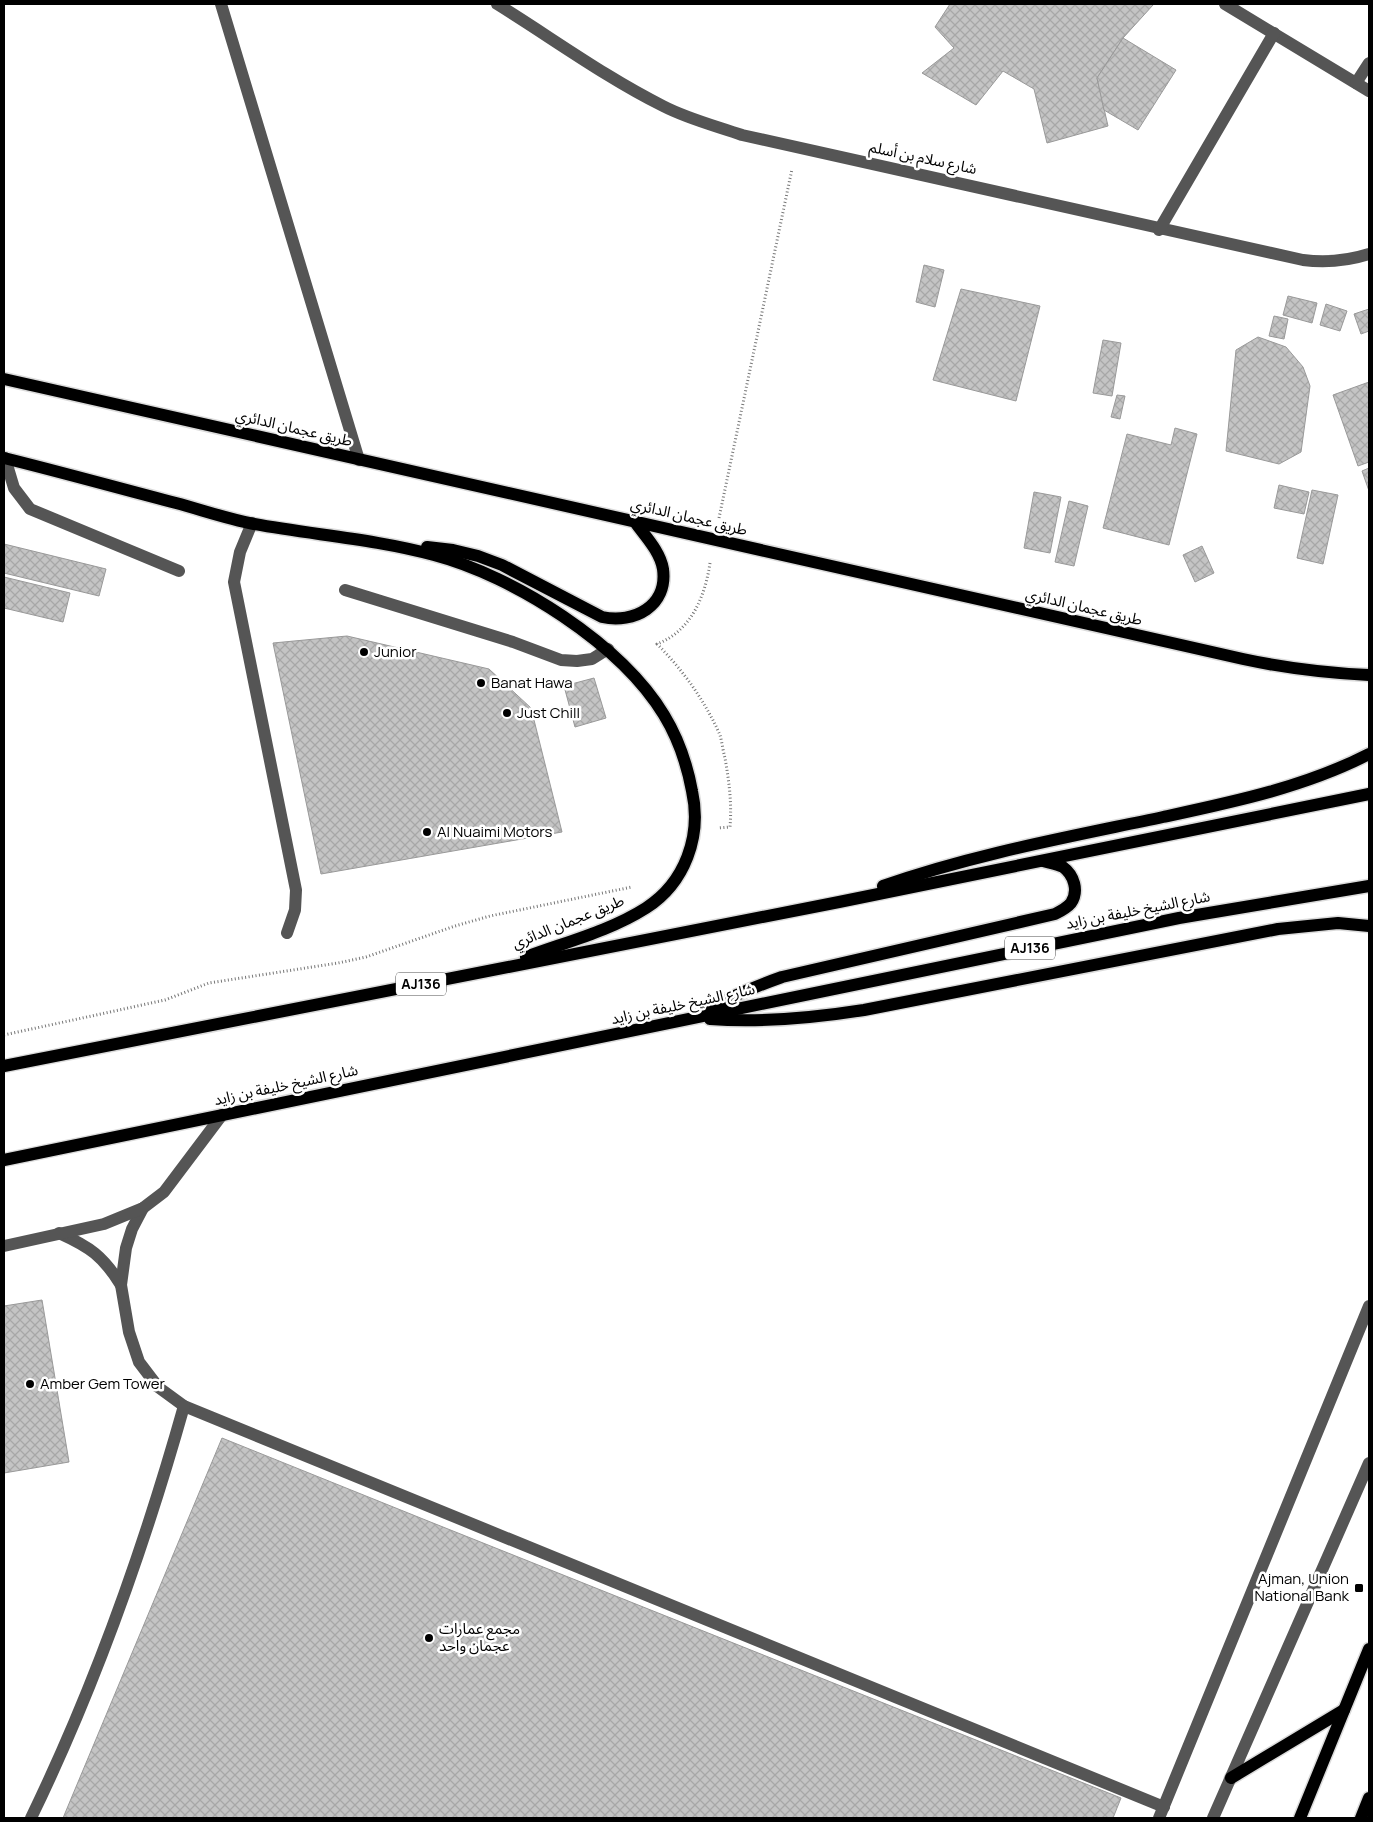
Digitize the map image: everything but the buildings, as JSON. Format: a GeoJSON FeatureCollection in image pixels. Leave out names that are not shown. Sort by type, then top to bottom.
{"type":"FeatureCollection","features":[{"type":"Feature","properties":{"kind":"main road","name":"طريق عجمان الدائري"},"geometry":{"type":"LineString","coordinates":[[4,379],[1243,659],[1331,674],[1369,675]]}},
{"type":"Feature","properties":{"kind":"main road","name":"طريق عجمان الدائري"},"geometry":{"type":"LineString","coordinates":[[4,458],[252,523],[402,547],[436,555],[470,567],[539,601],[608,649],[627,668],[665,716],[688,769],[694,797],[695,830],[691,850],[673,883],[646,908],[601,929],[490,970]]}},
{"type":"Feature","properties":{"kind":"main road"},"geometry":{"type":"LineString","coordinates":[[402,547],[428,547],[478,556],[502,564],[602,618],[628,619],[641,614],[652,606],[659,594],[663,581],[658,555],[635,522]]}},
{"type":"Feature","properties":{"kind":"main road"},"geometry":{"type":"LineString","coordinates":[[839,902],[959,863],[1266,793],[1317,777],[1369,754]]}},
{"type":"Feature","properties":{"kind":"main road","name":"AJ136"},"geometry":{"type":"LineString","coordinates":[[4,1066],[839,902],[1369,794]]}},
{"type":"Feature","properties":{"kind":"main road"},"geometry":{"type":"LineString","coordinates":[[693,1018],[751,988],[782,977],[1055,914],[1064,910],[1072,902],[1075,892],[1074,882],[1070,873],[1061,866],[1041,861]]}},
{"type":"Feature","properties":{"kind":"main road","name":"شارع الشيخ خليفة بن زايد"},"geometry":{"type":"LineString","coordinates":[[4,1160],[1179,918],[1369,886]]}},
{"type":"Feature","properties":{"kind":"main road"},"geometry":{"type":"LineString","coordinates":[[693,1018],[736,1021],[822,1017],[1278,929],[1338,923],[1369,926]]}},
{"type":"Feature","properties":{"kind":"main road"},"geometry":{"type":"LineString","coordinates":[[1300,1818],[1369,1649]]}},
{"type":"Feature","properties":{"kind":"main road"},"geometry":{"type":"LineString","coordinates":[[1231,1778],[1344,1710]]}},
{"type":"Feature","properties":{"kind":"main road"},"geometry":{"type":"LineString","coordinates":[[1361,1818],[1369,1798]]}},
{"type":"Feature","properties":{"kind":"street"},"geometry":{"type":"LineString","coordinates":[[221,4],[359,460]]}},
{"type":"Feature","properties":{"kind":"street","name":"شارع سلام بن أسلم"},"geometry":{"type":"LineString","coordinates":[[497,4],[664,107],[742,135],[988,188],[1159,230],[1303,260],[1321,262],[1340,261],[1369,254]]}},
{"type":"Feature","properties":{"kind":"street"},"geometry":{"type":"LineString","coordinates":[[1225,4],[1369,91]]}},
{"type":"Feature","properties":{"kind":"street"},"geometry":{"type":"LineString","coordinates":[[1159,230],[1274,33]]}},
{"type":"Feature","properties":{"kind":"street"},"geometry":{"type":"LineString","coordinates":[[1356,83],[1369,63]]}},
{"type":"Feature","properties":{"kind":"street"},"geometry":{"type":"LineString","coordinates":[[4,458],[14,488],[30,509],[179,571]]}},
{"type":"Feature","properties":{"kind":"street"},"geometry":{"type":"LineString","coordinates":[[252,523],[240,552],[234,582],[296,890],[296,910],[287,933]]}},
{"type":"Feature","properties":{"kind":"street"},"geometry":{"type":"LineString","coordinates":[[345,590],[513,642],[561,660],[577,661],[592,659],[608,649]]}},
{"type":"Feature","properties":{"kind":"street"},"geometry":{"type":"LineString","coordinates":[[4,1246],[104,1224],[143,1208],[164,1192],[222,1115]]}},
{"type":"Feature","properties":{"kind":"street"},"geometry":{"type":"LineString","coordinates":[[143,1208],[132,1229],[126,1248],[121,1286],[129,1332],[139,1362],[158,1387],[184,1406],[1162,1813],[1369,1306]]}},
{"type":"Feature","properties":{"kind":"street"},"geometry":{"type":"LineString","coordinates":[[59,1233],[97,1254],[110,1268],[121,1286]]}},
{"type":"Feature","properties":{"kind":"street"},"geometry":{"type":"LineString","coordinates":[[31,1818],[74,1725],[106,1647],[161,1488],[184,1406]]}},
{"type":"Feature","properties":{"kind":"street"},"geometry":{"type":"LineString","coordinates":[[1213,1818],[1369,1463]]}},
{"type":"Feature","properties":{"kind":"path"},"geometry":{"type":"LineString","coordinates":[[730,827],[732,810],[728,776],[720,737],[689,681],[657,644],[668,640],[679,630],[700,603],[708,576],[797,146]]}},
{"type":"Feature","properties":{"kind":"path"},"geometry":{"type":"LineString","coordinates":[[4,1035],[164,1000],[209,983],[366,957],[464,923],[639,885]]}},
{"type":"Feature","properties":{"kind":"place","name":"Junior"},"geometry":{"type":"Point","coordinates":[364,652]}},
{"type":"Feature","properties":{"kind":"place","name":"Banat Hawa"},"geometry":{"type":"Point","coordinates":[481,683]}},
{"type":"Feature","properties":{"kind":"place","name":"Just Chill"},"geometry":{"type":"Point","coordinates":[507,713]}},
{"type":"Feature","properties":{"kind":"place","name":"Al Nuaimi Motors"},"geometry":{"type":"Point","coordinates":[427,832]}},
{"type":"Feature","properties":{"kind":"place","name":"Amber Gem Tower"},"geometry":{"type":"Point","coordinates":[30,1384]}},
{"type":"Feature","properties":{"kind":"place","name":"Ajman, Union National Bank"},"geometry":{"type":"Point","coordinates":[1359,1588]}},
{"type":"Feature","properties":{"kind":"place","name":"مجمع عمارات عجمان واحد"},"geometry":{"type":"Point","coordinates":[429,1638]}}]}
